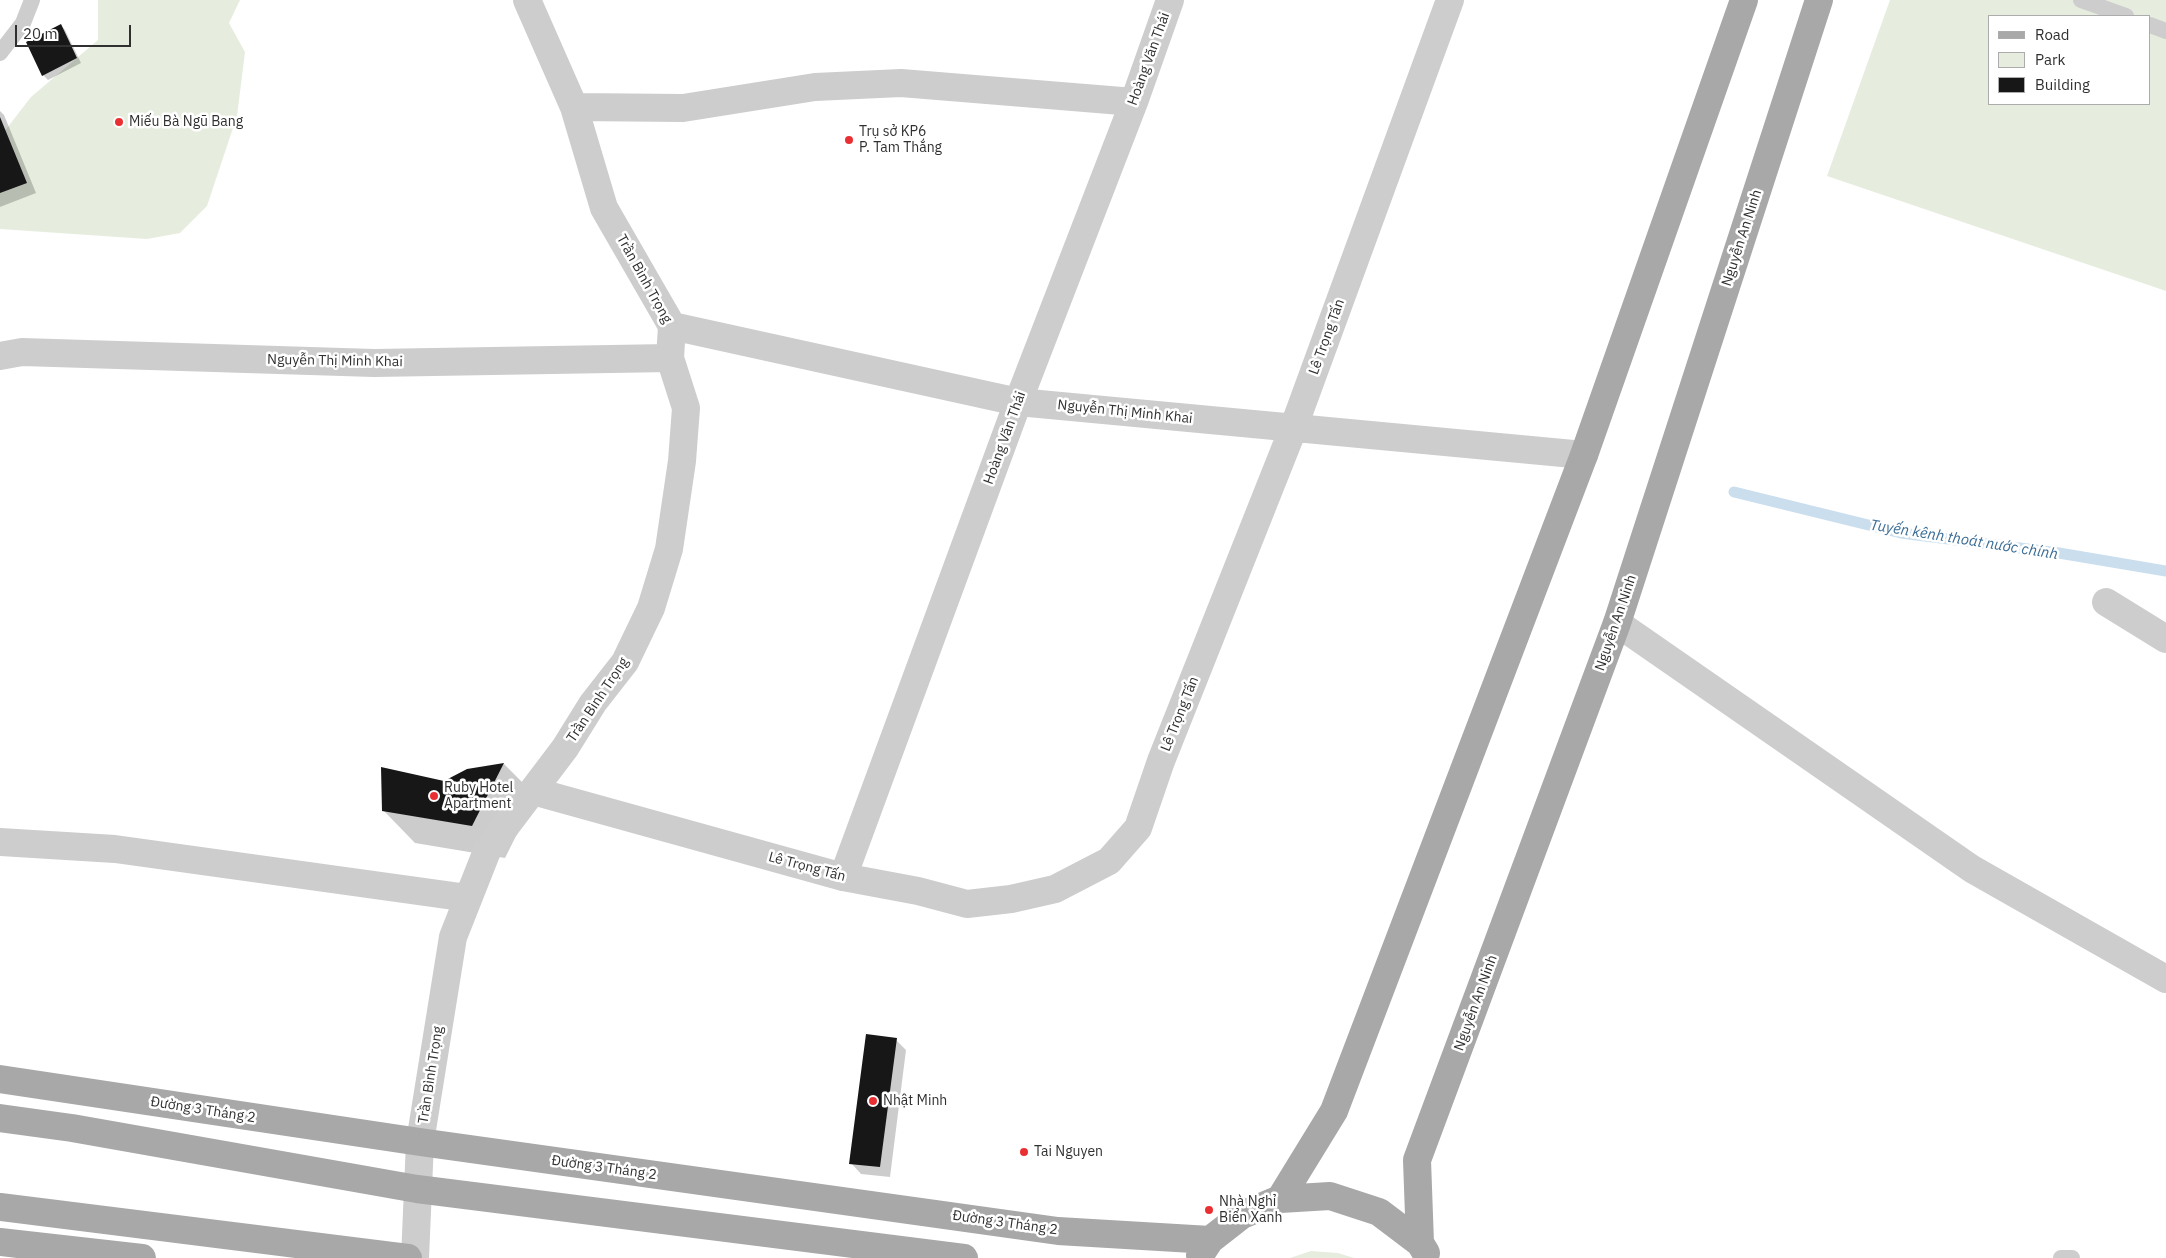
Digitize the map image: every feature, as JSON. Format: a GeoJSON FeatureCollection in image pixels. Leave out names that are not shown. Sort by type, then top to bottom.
{"type":"FeatureCollection","features":[{"type":"Feature","properties":{"kind":"main road"},"geometry":{"type":"LineString","coordinates":[[1280,1199],[1334,1111],[1584,456],[1744,0]]}},
{"type":"Feature","properties":{"kind":"main road","name":"Nguyễn An Ninh"},"geometry":{"type":"LineString","coordinates":[[1425,1250],[1417,1160],[1617,623],[1819,0]]}},
{"type":"Feature","properties":{"kind":"main road","name":"Đường 3 Tháng 2"},"geometry":{"type":"LineString","coordinates":[[0,1079],[420,1142],[1058,1231],[1204,1249]]}},
{"type":"Feature","properties":{"kind":"main road"},"geometry":{"type":"LineString","coordinates":[[0,1118],[82,1129],[417,1189],[964,1258]]}},
{"type":"Feature","properties":{"kind":"main road"},"geometry":{"type":"LineString","coordinates":[[1204,1249],[1242,1215],[1280,1199],[1330,1196],[1379,1212],[1425,1250]]}},
{"type":"Feature","properties":{"kind":"main road"},"geometry":{"type":"LineString","coordinates":[[0,1207],[408,1258]]}},
{"type":"Feature","properties":{"kind":"main road"},"geometry":{"type":"LineString","coordinates":[[0,1242],[142,1258]]}},
{"type":"Feature","properties":{"kind":"street","name":"Trần Bình Trọng"},"geometry":{"type":"LineString","coordinates":[[415,1258],[420,1142],[453,937],[487,851],[565,748],[592,703],[625,662],[651,608],[669,549],[682,461],[686,408],[670,358],[672,326],[604,208],[574,107],[527,0]]}},
{"type":"Feature","properties":{"kind":"street","name":"Hoàng Văn Thái"},"geometry":{"type":"LineString","coordinates":[[843,877],[1018,402],[1134,102],[1170,0]]}},
{"type":"Feature","properties":{"kind":"street","name":"Lê Trọng Tấn"},"geometry":{"type":"LineString","coordinates":[[533,791],[843,877],[918,891],[967,904],[1011,899],[1055,889],[1110,861],[1138,828],[1161,761],[1293,429],[1450,0]]}},
{"type":"Feature","properties":{"kind":"street"},"geometry":{"type":"LineString","coordinates":[[574,107],[683,108],[815,87],[901,83],[1134,102]]}},
{"type":"Feature","properties":{"kind":"street","name":"Nguyễn Thị Minh Khai"},"geometry":{"type":"LineString","coordinates":[[672,326],[1018,402],[1584,456]]}},
{"type":"Feature","properties":{"kind":"street","name":"Nguyễn Thị Minh Khai"},"geometry":{"type":"LineString","coordinates":[[0,356],[22,352],[374,363],[670,358]]}},
{"type":"Feature","properties":{"kind":"street"},"geometry":{"type":"LineString","coordinates":[[2106,602],[2166,640]]}},
{"type":"Feature","properties":{"kind":"street"},"geometry":{"type":"LineString","coordinates":[[1617,623],[1972,869],[2166,979]]}},
{"type":"Feature","properties":{"kind":"street"},"geometry":{"type":"LineString","coordinates":[[0,842],[115,849],[468,898]]}},
{"type":"Feature","properties":{"kind":"lane"},"geometry":{"type":"LineString","coordinates":[[0,53],[23,22],[32,0]]}},
{"type":"Feature","properties":{"kind":"lane"},"geometry":{"type":"LineString","coordinates":[[2081,0],[2123,15]]}},
{"type":"Feature","properties":{"kind":"lane"},"geometry":{"type":"LineString","coordinates":[[2151,25],[2166,30]]}},
{"type":"Feature","properties":{"kind":"lane"},"geometry":{"type":"LineString","coordinates":[[2061,1258],[2072,1258]]}},
{"type":"Feature","properties":{"kind":"green space","name":"Miếu Bà Ngũ Bang"},"geometry":{"type":"Polygon","coordinates":[[[98,0],[240,0],[229,23],[245,52],[237,116],[207,206],[180,233],[147,239],[0,229],[0,132],[4,132],[31,97],[98,40],[98,0]]]}},
{"type":"Feature","properties":{"kind":"green space"},"geometry":{"type":"Polygon","coordinates":[[[1890,0],[2166,0],[2166,291],[1827,176],[1890,0]]]}},
{"type":"Feature","properties":{"kind":"green space"},"geometry":{"type":"Polygon","coordinates":[[[1311,1251],[1338,1253],[1354,1258],[1290,1258],[1311,1251]]]}},
{"type":"Feature","properties":{"kind":"building"},"geometry":{"type":"Polygon","coordinates":[[[61,24],[77,58],[42,76],[26,42],[61,24]]]}},
{"type":"Feature","properties":{"kind":"building"},"geometry":{"type":"Polygon","coordinates":[[[0,117],[27,183],[0,193],[0,117]]]}},
{"type":"Feature","properties":{"kind":"building","name":"Ruby Hotel Apartment"},"geometry":{"type":"Polygon","coordinates":[[[504,763],[472,826],[382,811],[381,767],[444,781],[467,769],[504,763]]]}},
{"type":"Feature","properties":{"kind":"building","name":"Nhật Minh"},"geometry":{"type":"Polygon","coordinates":[[[866,1034],[897,1038],[880,1167],[849,1164],[866,1034]]]}},
{"type":"Feature","properties":{"kind":"waterway","name":"Tuyến kênh thoát nước chính"},"geometry":{"type":"LineString","coordinates":[[1734,492],[1901,533],[2059,553],[2166,571]]}},
{"type":"Feature","properties":{"kind":"place","name":"Miếu Bà Ngũ Bang"},"geometry":{"type":"Point","coordinates":[119,122]}},
{"type":"Feature","properties":{"kind":"place","name":"Trụ sở KP6 P. Tam Thắng"},"geometry":{"type":"Point","coordinates":[849,140]}},
{"type":"Feature","properties":{"kind":"place","name":"Ruby Hotel Apartment"},"geometry":{"type":"Point","coordinates":[434,796]}},
{"type":"Feature","properties":{"kind":"place","name":"Nhật Minh"},"geometry":{"type":"Point","coordinates":[873,1101]}},
{"type":"Feature","properties":{"kind":"place","name":"Tai Nguyen"},"geometry":{"type":"Point","coordinates":[1024,1152]}},
{"type":"Feature","properties":{"kind":"place","name":"Nhà Nghỉ Biển Xanh"},"geometry":{"type":"Point","coordinates":[1209,1210]}}]}
